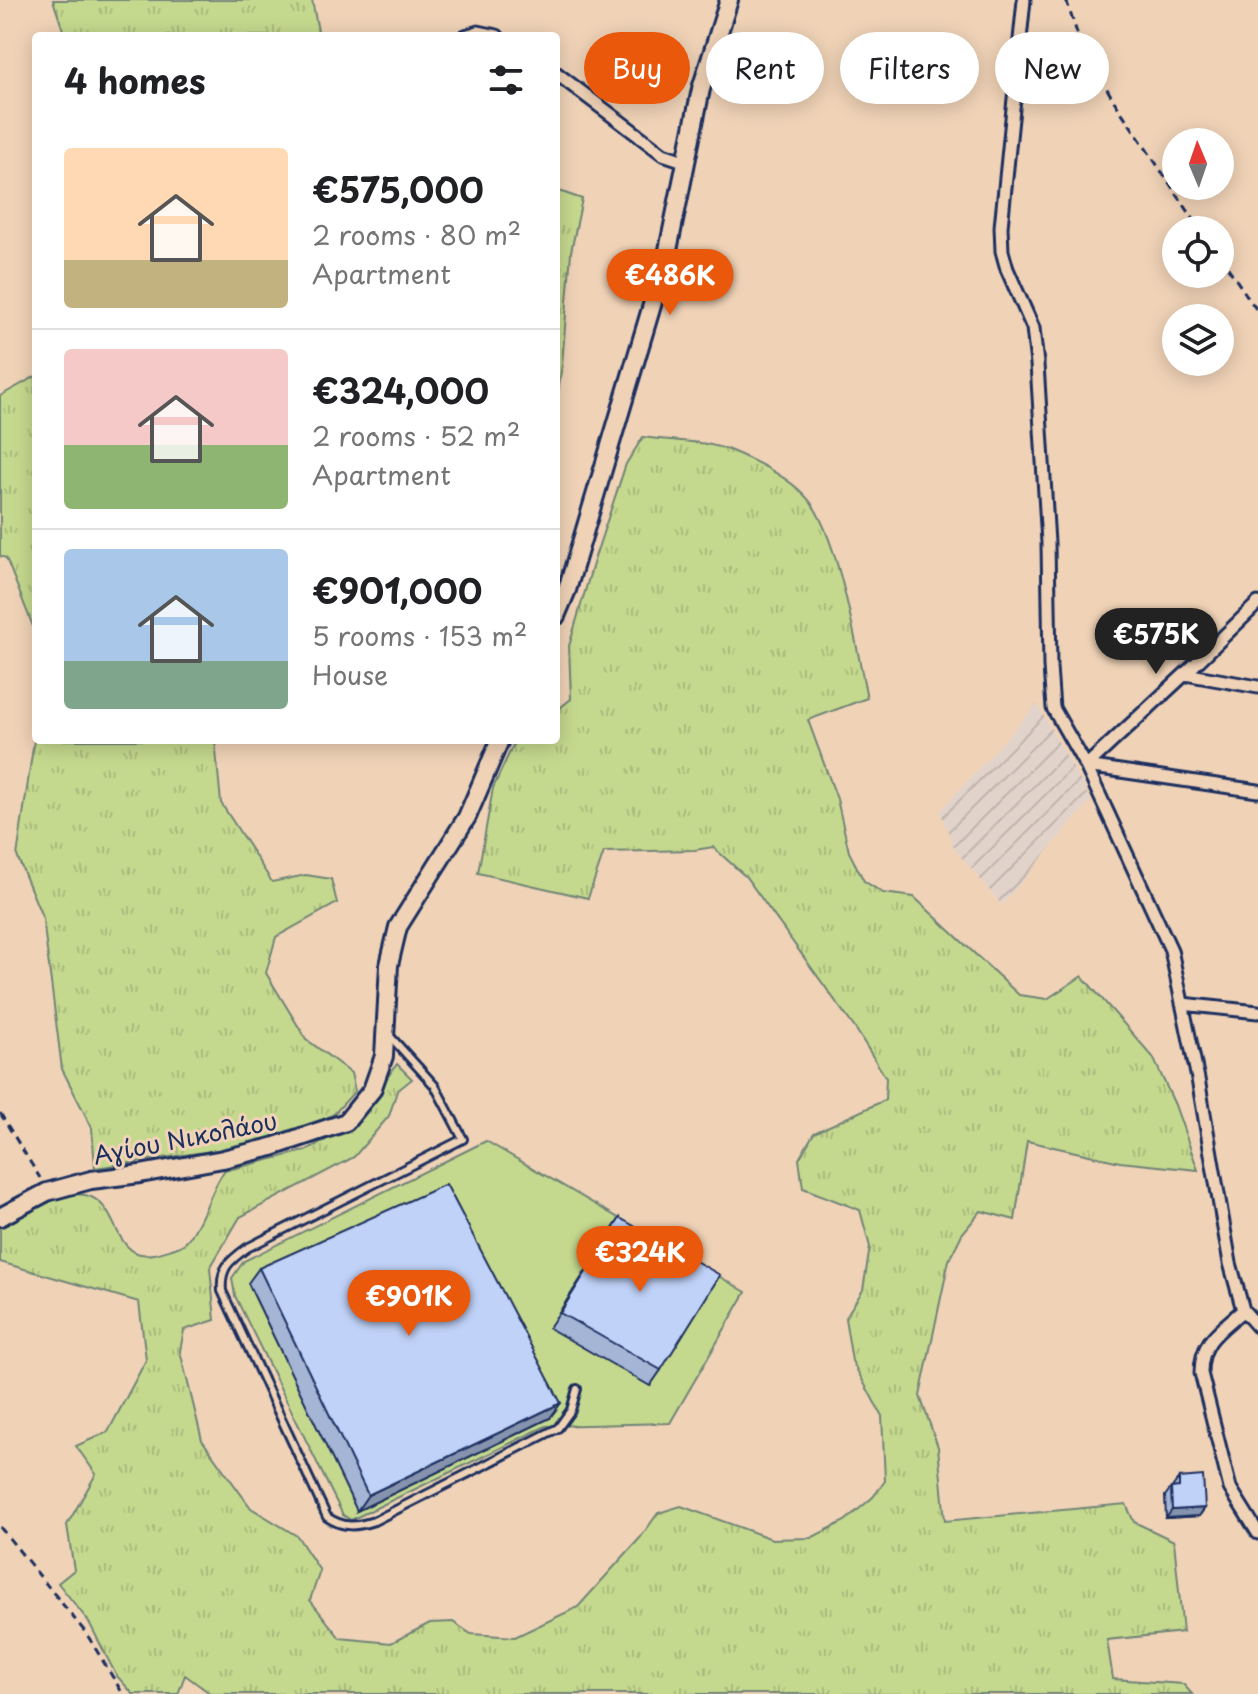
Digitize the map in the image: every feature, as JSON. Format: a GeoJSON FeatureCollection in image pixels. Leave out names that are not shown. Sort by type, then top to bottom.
{"type":"FeatureCollection","features":[{"type":"Feature","properties":{"kind":"street"},"geometry":{"type":"LineString","coordinates":[[560,607],[667,255],[701,89],[729,0]]}},
{"type":"Feature","properties":{"kind":"street"},"geometry":{"type":"LineString","coordinates":[[1024,0],[1001,227],[1002,251],[1007,269],[1033,328],[1037,364],[1048,543],[1053,708],[1086,766],[1171,950],[1230,1263],[1243,1310],[1258,1327]]}},
{"type":"Feature","properties":{"kind":"street"},"geometry":{"type":"LineString","coordinates":[[560,76],[663,154],[684,161]]}},
{"type":"Feature","properties":{"kind":"street"},"geometry":{"type":"LineString","coordinates":[[1086,766],[1258,603]]}},
{"type":"Feature","properties":{"kind":"street"},"geometry":{"type":"LineString","coordinates":[[1185,674],[1258,687]]}},
{"type":"Feature","properties":{"kind":"street","name":"Αγίου Νικολάου"},"geometry":{"type":"LineString","coordinates":[[0,1217],[47,1192],[91,1180],[223,1159],[272,1147],[346,1122],[372,1090],[384,1056],[389,965],[398,927],[467,817],[498,744]]}},
{"type":"Feature","properties":{"kind":"street"},"geometry":{"type":"LineString","coordinates":[[1086,766],[1258,791]]}},
{"type":"Feature","properties":{"kind":"street"},"geometry":{"type":"LineString","coordinates":[[1182,1004],[1258,1012]]}},
{"type":"Feature","properties":{"kind":"street"},"geometry":{"type":"LineString","coordinates":[[1243,1310],[1206,1343],[1201,1357],[1201,1373],[1230,1488],[1258,1533]]}},
{"type":"Feature","properties":{"kind":"lane"},"geometry":{"type":"LineString","coordinates":[[386,1032],[435,1086],[463,1139],[247,1248],[229,1261],[221,1277],[222,1291],[327,1517],[346,1526],[374,1521],[558,1428],[566,1419],[577,1389]]}},
{"type":"Feature","properties":{"kind":"path"},"geometry":{"type":"LineString","coordinates":[[1066,0],[1080,42],[1114,101],[1192,216]]}},
{"type":"Feature","properties":{"kind":"path"},"geometry":{"type":"LineString","coordinates":[[1234,277],[1258,312]]}},
{"type":"Feature","properties":{"kind":"path"},"geometry":{"type":"LineString","coordinates":[[0,1113],[47,1192]]}},
{"type":"Feature","properties":{"kind":"path"},"geometry":{"type":"LineString","coordinates":[[0,1527],[86,1633],[114,1684],[123,1694]]}},
{"type":"Feature","properties":{"kind":"shaded area"},"geometry":{"type":"Polygon","coordinates":[[[1037,704],[1091,800],[1002,905],[955,850],[940,811],[1037,704]]]}},
{"type":"Feature","properties":{"kind":"green space"},"geometry":{"type":"Polygon","coordinates":[[[53,0],[312,0],[318,32],[64,32],[53,0]]]}},
{"type":"Feature","properties":{"kind":"green space"},"geometry":{"type":"Polygon","coordinates":[[[560,191],[582,199],[571,252],[560,379],[560,191]]]}},
{"type":"Feature","properties":{"kind":"green space"},"geometry":{"type":"Polygon","coordinates":[[[32,378],[32,624],[6,558],[0,556],[0,396],[32,378]]]}},
{"type":"Feature","properties":{"kind":"green space"},"geometry":{"type":"Polygon","coordinates":[[[643,437],[709,445],[739,454],[771,470],[807,498],[818,514],[837,564],[867,698],[808,720],[837,799],[849,852],[864,881],[883,893],[914,897],[1019,995],[1047,999],[1082,976],[1153,1057],[1175,1105],[1198,1170],[1120,1162],[1027,1141],[1015,1220],[981,1211],[962,1234],[949,1260],[920,1396],[938,1447],[945,1521],[1126,1504],[1134,1522],[1174,1541],[1183,1632],[1107,1640],[1113,1679],[1183,1684],[1192,1694],[211,1694],[185,1675],[178,1694],[133,1694],[116,1675],[89,1622],[58,1583],[74,1570],[67,1525],[96,1474],[76,1446],[108,1432],[146,1360],[139,1302],[0,1262],[0,1227],[51,1199],[85,1195],[106,1210],[125,1244],[134,1252],[147,1255],[177,1248],[193,1233],[224,1171],[305,1151],[352,1126],[397,1064],[412,1079],[397,1091],[389,1116],[354,1157],[240,1217],[210,1268],[215,1320],[184,1330],[180,1351],[202,1440],[251,1508],[297,1536],[320,1571],[310,1600],[340,1638],[391,1643],[430,1623],[453,1622],[471,1634],[515,1637],[578,1607],[640,1538],[658,1513],[681,1506],[772,1539],[811,1538],[845,1521],[873,1497],[885,1481],[882,1416],[852,1361],[845,1318],[863,1290],[870,1247],[860,1210],[803,1188],[799,1159],[814,1133],[885,1100],[886,1078],[857,1031],[746,877],[713,847],[604,852],[588,898],[478,873],[493,788],[514,744],[560,744],[560,708],[571,699],[569,646],[626,464],[643,437]]]}},
{"type":"Feature","properties":{"kind":"green space"},"geometry":{"type":"Polygon","coordinates":[[[33,744],[215,744],[221,803],[272,882],[306,875],[331,879],[337,903],[276,937],[266,973],[306,1039],[351,1073],[355,1091],[334,1114],[309,1127],[252,1145],[95,1168],[92,1128],[62,1069],[43,919],[17,856],[33,744]]]}},
{"type":"Feature","properties":{"kind":"green space"},"geometry":{"type":"Polygon","coordinates":[[[486,1141],[746,1292],[670,1423],[546,1426],[351,1520],[343,1515],[235,1296],[232,1278],[244,1261],[486,1141]]]}},
{"type":"Feature","properties":{"kind":"building"},"geometry":{"type":"Polygon","coordinates":[[[446,1184],[561,1403],[368,1495],[259,1268],[446,1184]]]}},
{"type":"Feature","properties":{"kind":"building"},"geometry":{"type":"Polygon","coordinates":[[[620,1218],[720,1275],[661,1370],[560,1313],[620,1218]]]}},
{"type":"Feature","properties":{"kind":"building"},"geometry":{"type":"Polygon","coordinates":[[[1203,1476],[1205,1508],[1172,1510],[1171,1488],[1179,1487],[1179,1478],[1203,1476]]]}}]}
